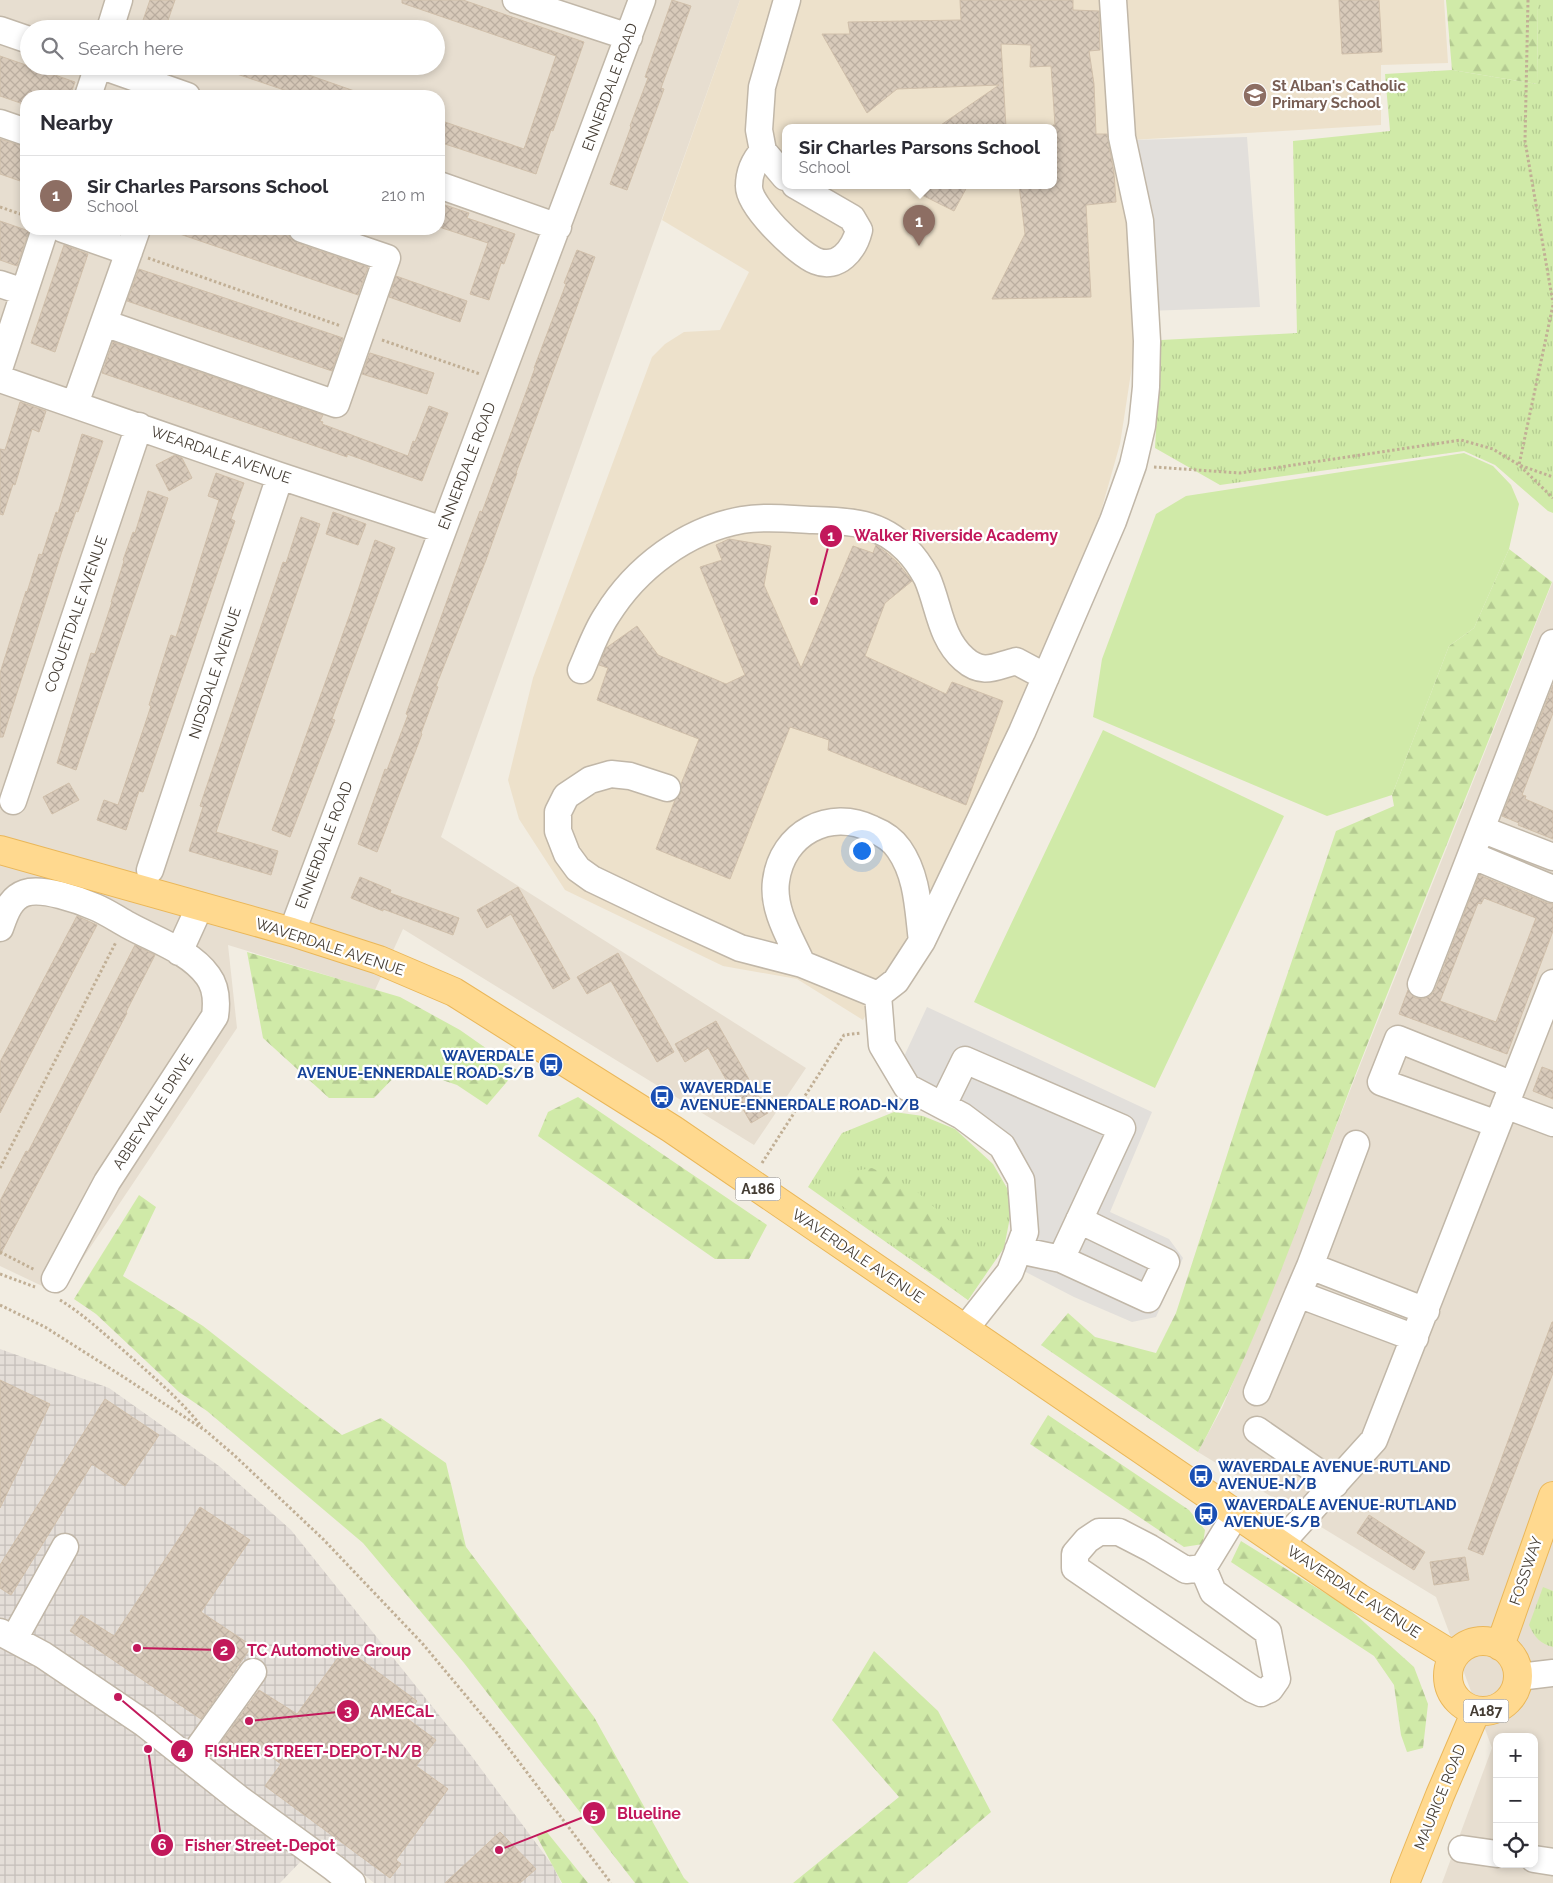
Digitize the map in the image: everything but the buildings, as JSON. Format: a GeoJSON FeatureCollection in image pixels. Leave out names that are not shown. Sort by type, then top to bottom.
{"type":"FeatureCollection","features":[{"type":"Feature","properties":{"kind":"main road","name":"WAVERDALE AVENUE"},"geometry":{"type":"LineString","coordinates":[[0,850],[292,932],[379,960],[454,992],[672,1129],[1359,1598],[1454,1656]]}},
{"type":"Feature","properties":{"kind":"main road","name":"FOSSWAY"},"geometry":{"type":"LineString","coordinates":[[1500,1646],[1553,1496]]}},
{"type":"Feature","properties":{"kind":"main road"},"geometry":{"type":"LineString","coordinates":[[1454,1656],[1461,1649],[1475,1642],[1491,1642],[1500,1646],[1514,1659],[1518,1677]]}},
{"type":"Feature","properties":{"kind":"main road","name":"A187"},"geometry":{"type":"LineString","coordinates":[[1454,1656],[1449,1667],[1450,1690],[1466,1707],[1476,1711],[1486,1712],[1505,1704],[1514,1692],[1518,1677]]}},
{"type":"Feature","properties":{"kind":"main road","name":"MAURICE ROAD"},"geometry":{"type":"LineString","coordinates":[[1405,1883],[1476,1711]]}},
{"type":"Feature","properties":{"kind":"street"},"geometry":{"type":"LineString","coordinates":[[113,20],[119,0]]}},
{"type":"Feature","properties":{"kind":"street"},"geometry":{"type":"LineString","coordinates":[[516,0],[629,37]]}},
{"type":"Feature","properties":{"kind":"street","name":"ENNERDALE ROAD"},"geometry":{"type":"LineString","coordinates":[[292,932],[642,0]]}},
{"type":"Feature","properties":{"kind":"street"},"geometry":{"type":"LineString","coordinates":[[782,173],[763,151],[759,130],[762,87],[787,0]]}},
{"type":"Feature","properties":{"kind":"street"},"geometry":{"type":"LineString","coordinates":[[878,995],[896,981],[922,941],[1022,732],[1113,521],[1133,465],[1142,426],[1148,341],[1140,221],[1122,137],[1113,0]]}},
{"type":"Feature","properties":{"kind":"street"},"geometry":{"type":"LineString","coordinates":[[0,30],[20,37]]}},
{"type":"Feature","properties":{"kind":"street"},"geometry":{"type":"LineString","coordinates":[[90,90],[95,75]]}},
{"type":"Feature","properties":{"kind":"street"},"geometry":{"type":"LineString","coordinates":[[127,75],[168,90]]}},
{"type":"Feature","properties":{"kind":"street"},"geometry":{"type":"LineString","coordinates":[[0,123],[20,130]]}},
{"type":"Feature","properties":{"kind":"street"},"geometry":{"type":"LineString","coordinates":[[763,151],[752,166],[748,187],[758,208],[772,226],[789,242],[816,261],[831,263],[845,256],[856,243],[859,230],[852,218],[802,189]]}},
{"type":"Feature","properties":{"kind":"street"},"geometry":{"type":"LineString","coordinates":[[445,187],[558,227]]}},
{"type":"Feature","properties":{"kind":"street"},"geometry":{"type":"LineString","coordinates":[[0,366],[12,288],[42,235]]}},
{"type":"Feature","properties":{"kind":"street"},"geometry":{"type":"LineString","coordinates":[[76,404],[133,240],[101,235]]}},
{"type":"Feature","properties":{"kind":"street"},"geometry":{"type":"LineString","coordinates":[[104,323],[336,404],[387,258],[320,235]]}},
{"type":"Feature","properties":{"kind":"street","name":"WEARDALE AVENUE"},"geometry":{"type":"LineString","coordinates":[[0,379],[443,530]]}},
{"type":"Feature","properties":{"kind":"street","name":"COQUETDALE AVENUE"},"geometry":{"type":"LineString","coordinates":[[13,801],[139,426]]}},
{"type":"Feature","properties":{"kind":"street","name":"NIDSDALE AVENUE"},"geometry":{"type":"LineString","coordinates":[[150,870],[280,476]]}},
{"type":"Feature","properties":{"kind":"street"},"geometry":{"type":"LineString","coordinates":[[581,670],[605,617],[624,590],[648,565],[680,543],[714,528],[742,520],[770,518],[843,521],[872,526],[889,535],[908,550],[926,578],[939,617],[951,644],[964,659],[986,669],[1016,661],[1046,677]]}},
{"type":"Feature","properties":{"kind":"street"},"geometry":{"type":"LineString","coordinates":[[1421,984],[1553,643]]}},
{"type":"Feature","properties":{"kind":"street"},"geometry":{"type":"LineString","coordinates":[[667,788],[630,776],[611,774],[590,780],[566,796],[558,812],[558,831],[566,854],[578,869],[592,879],[740,948],[802,964],[878,995]]}},
{"type":"Feature","properties":{"kind":"street"},"geometry":{"type":"LineString","coordinates":[[802,964],[781,918],[776,898],[776,881],[782,860],[792,844],[804,833],[816,826],[838,820],[859,822],[881,833],[898,848],[908,864],[915,886],[922,941]]}},
{"type":"Feature","properties":{"kind":"street"},"geometry":{"type":"LineString","coordinates":[[1481,829],[1553,857]]}},
{"type":"Feature","properties":{"kind":"street"},"geometry":{"type":"LineString","coordinates":[[1470,855],[1553,889]]}},
{"type":"Feature","properties":{"kind":"street","name":"ABBEYVALE DRIVE"},"geometry":{"type":"LineString","coordinates":[[0,928],[11,902],[18,896],[27,892],[39,891],[58,894],[94,906],[179,952],[196,963],[208,976],[215,989],[217,1004],[214,1016],[107,1182],[50,1288]]}},
{"type":"Feature","properties":{"kind":"street"},"geometry":{"type":"LineString","coordinates":[[179,952],[200,906]]}},
{"type":"Feature","properties":{"kind":"street"},"geometry":{"type":"LineString","coordinates":[[1280,1544],[1374,1440],[1553,983]]}},
{"type":"Feature","properties":{"kind":"street"},"geometry":{"type":"LineString","coordinates":[[878,995],[882,1045],[907,1087],[962,1116],[1002,1146],[1021,1180],[1025,1232],[1014,1261],[966,1330]]}},
{"type":"Feature","properties":{"kind":"street"},"geometry":{"type":"LineString","coordinates":[[942,1106],[965,1060],[1122,1128],[1061,1259]]}},
{"type":"Feature","properties":{"kind":"street"},"geometry":{"type":"LineString","coordinates":[[1505,1104],[1553,1123]]}},
{"type":"Feature","properties":{"kind":"street"},"geometry":{"type":"LineString","coordinates":[[1257,1392],[1310,1266],[1356,1144]]}},
{"type":"Feature","properties":{"kind":"street"},"geometry":{"type":"LineString","coordinates":[[1014,1261],[1061,1259],[1148,1299],[1166,1262],[1079,1220]]}},
{"type":"Feature","properties":{"kind":"street"},"geometry":{"type":"LineString","coordinates":[[1310,1266],[1426,1311]]}},
{"type":"Feature","properties":{"kind":"street"},"geometry":{"type":"LineString","coordinates":[[1298,1294],[1415,1338]]}},
{"type":"Feature","properties":{"kind":"street"},"geometry":{"type":"LineString","coordinates":[[1257,1430],[1335,1484]]}},
{"type":"Feature","properties":{"kind":"street"},"geometry":{"type":"LineString","coordinates":[[1204,1568],[1236,1514]]}},
{"type":"Feature","properties":{"kind":"street"},"geometry":{"type":"LineString","coordinates":[[1099,1532],[1119,1532],[1186,1570],[1204,1568],[1213,1592],[1268,1632],[1277,1679],[1270,1690],[1261,1693],[1252,1689],[1075,1568],[1076,1554],[1087,1540],[1099,1532]]}},
{"type":"Feature","properties":{"kind":"street"},"geometry":{"type":"LineString","coordinates":[[65,1547],[7,1636],[43,1655],[145,1724],[238,1798],[352,1883]]}},
{"type":"Feature","properties":{"kind":"street"},"geometry":{"type":"LineString","coordinates":[[190,1760],[253,1672]]}},
{"type":"Feature","properties":{"kind":"street"},"geometry":{"type":"LineString","coordinates":[[1518,1677],[1553,1673]]}},
{"type":"Feature","properties":{"kind":"street"},"geometry":{"type":"LineString","coordinates":[[1462,1849],[1493,1853]]}},
{"type":"Feature","properties":{"kind":"street"},"geometry":{"type":"LineString","coordinates":[[1538,1860],[1553,1862]]}},
{"type":"Feature","properties":{"kind":"path"},"geometry":{"type":"LineString","coordinates":[[1519,465],[1553,304],[1525,141],[1528,0]]}},
{"type":"Feature","properties":{"kind":"path"},"geometry":{"type":"LineString","coordinates":[[0,207],[20,214]]}},
{"type":"Feature","properties":{"kind":"path"},"geometry":{"type":"LineString","coordinates":[[133,240],[361,333],[500,381]]}},
{"type":"Feature","properties":{"kind":"path"},"geometry":{"type":"LineString","coordinates":[[1133,465],[1240,473],[1461,440],[1492,449],[1519,465],[1553,476]]}},
{"type":"Feature","properties":{"kind":"path"},"geometry":{"type":"LineString","coordinates":[[1519,465],[1553,498]]}},
{"type":"Feature","properties":{"kind":"path"},"geometry":{"type":"LineString","coordinates":[[0,1168],[118,939],[128,925]]}},
{"type":"Feature","properties":{"kind":"path"},"geometry":{"type":"LineString","coordinates":[[749,1182],[844,1035],[881,1031]]}},
{"type":"Feature","properties":{"kind":"path"},"geometry":{"type":"LineString","coordinates":[[0,1252],[50,1288],[143,1367],[186,1408],[206,1432]]}},
{"type":"Feature","properties":{"kind":"path"},"geometry":{"type":"LineString","coordinates":[[0,1274],[50,1288]]}},
{"type":"Feature","properties":{"kind":"path"},"geometry":{"type":"LineString","coordinates":[[0,1305],[45,1327],[206,1432],[234,1455],[323,1539],[422,1643],[497,1733],[611,1883]]}},
{"type":"Feature","properties":{"kind":"shaded area"},"geometry":{"type":"Polygon","coordinates":[[[0,0],[740,0],[441,837],[806,1068],[754,1145],[403,929],[375,990],[228,945],[237,1028],[59,1294],[0,1266],[0,0]]]}},
{"type":"Feature","properties":{"kind":"shaded area"},"geometry":{"type":"Polygon","coordinates":[[[740,0],[1122,0],[1137,334],[1120,444],[1094,536],[1040,666],[929,905],[863,1020],[797,979],[723,966],[565,890],[519,819],[508,780],[533,678],[652,357],[665,344],[684,332],[720,330],[749,272],[662,220],[740,0]]]}},
{"type":"Feature","properties":{"kind":"shaded area","name":"St Alban's Catholic Primary School"},"geometry":{"type":"Polygon","coordinates":[[[1123,0],[1444,0],[1448,63],[1381,65],[1381,125],[1131,140],[1123,0]]]}},
{"type":"Feature","properties":{"kind":"shaded area"},"geometry":{"type":"Polygon","coordinates":[[[1247,137],[1260,307],[1146,311],[1131,140],[1247,137]]]}},
{"type":"Feature","properties":{"kind":"shaded area"},"geometry":{"type":"Polygon","coordinates":[[[1553,581],[1553,1883],[1442,1883],[1492,1748],[1436,1597],[1198,1452],[1222,1408],[1266,1306],[1553,581]]]}},
{"type":"Feature","properties":{"kind":"shaded area"},"geometry":{"type":"Polygon","coordinates":[[[927,1007],[1152,1112],[1110,1212],[1169,1239],[1183,1258],[1156,1317],[1132,1322],[1074,1297],[1020,1269],[1010,1144],[912,1084],[901,1063],[927,1007]]]}},
{"type":"Feature","properties":{"kind":"shaded area"},"geometry":{"type":"Polygon","coordinates":[[[0,1349],[109,1388],[219,1466],[291,1530],[467,1750],[553,1866],[561,1883],[374,1883],[322,1839],[280,1883],[0,1883],[0,1349]]]}},
{"type":"Feature","properties":{"kind":"green space"},"geometry":{"type":"Polygon","coordinates":[[[1446,0],[1538,0],[1537,84],[1452,70],[1446,0]]]}},
{"type":"Feature","properties":{"kind":"green space"},"geometry":{"type":"Polygon","coordinates":[[[1538,0],[1553,0],[1553,513],[1548,511],[1495,465],[1464,451],[1220,485],[1155,448],[1161,340],[1297,333],[1293,141],[1390,131],[1385,74],[1452,70],[1537,84],[1538,0]]]}},
{"type":"Feature","properties":{"kind":"green space"},"geometry":{"type":"Polygon","coordinates":[[[1464,453],[1493,466],[1511,485],[1519,504],[1509,549],[1474,628],[1449,646],[1392,795],[1327,816],[1093,717],[1102,659],[1156,514],[1186,496],[1464,453]]]}},
{"type":"Feature","properties":{"kind":"green space"},"geometry":{"type":"Polygon","coordinates":[[[1509,549],[1552,582],[1351,1086],[1262,1318],[1221,1408],[1198,1452],[1041,1345],[1068,1313],[1095,1337],[1156,1353],[1176,1313],[1248,1090],[1336,831],[1394,806],[1392,795],[1449,646],[1474,628],[1509,549]]]}},
{"type":"Feature","properties":{"kind":"green space"},"geometry":{"type":"Polygon","coordinates":[[[1103,730],[1284,816],[1155,1088],[974,1002],[1103,730]]]}},
{"type":"Feature","properties":{"kind":"green space"},"geometry":{"type":"Polygon","coordinates":[[[247,952],[400,997],[460,1030],[517,1070],[487,1105],[457,1085],[404,1067],[374,1098],[329,1098],[263,1038],[247,952]]]}},
{"type":"Feature","properties":{"kind":"green space"},"geometry":{"type":"Polygon","coordinates":[[[578,1097],[767,1225],[749,1259],[715,1259],[538,1136],[548,1112],[578,1097]]]}},
{"type":"Feature","properties":{"kind":"green space"},"geometry":{"type":"Polygon","coordinates":[[[894,1112],[923,1116],[955,1129],[993,1164],[1007,1188],[1012,1207],[1004,1248],[968,1300],[808,1187],[842,1133],[894,1112]]]}},
{"type":"Feature","properties":{"kind":"green space"},"geometry":{"type":"Polygon","coordinates":[[[872,1168],[914,1189],[994,1261],[968,1300],[837,1202],[842,1173],[872,1168]]]}},
{"type":"Feature","properties":{"kind":"green space"},"geometry":{"type":"Polygon","coordinates":[[[139,1195],[156,1207],[123,1276],[203,1326],[342,1435],[381,1418],[446,1463],[466,1547],[594,1717],[684,1878],[689,1883],[635,1883],[464,1663],[363,1543],[207,1411],[179,1392],[96,1314],[74,1299],[139,1195]]]}},
{"type":"Feature","properties":{"kind":"green space"},"geometry":{"type":"Polygon","coordinates":[[[1048,1415],[1189,1510],[1205,1530],[1203,1544],[1184,1547],[1030,1444],[1048,1415]]]}},
{"type":"Feature","properties":{"kind":"green space"},"geometry":{"type":"Polygon","coordinates":[[[1241,1541],[1346,1606],[1414,1667],[1428,1704],[1423,1748],[1407,1752],[1401,1735],[1394,1685],[1374,1656],[1231,1562],[1241,1541]]]}},
{"type":"Feature","properties":{"kind":"green space"},"geometry":{"type":"Polygon","coordinates":[[[1543,1587],[1553,1591],[1553,1647],[1538,1639],[1529,1625],[1543,1587]]]}},
{"type":"Feature","properties":{"kind":"green space"},"geometry":{"type":"Polygon","coordinates":[[[874,1651],[938,1711],[991,1812],[907,1883],[793,1883],[899,1797],[832,1720],[874,1651]]]}},
{"type":"Feature","properties":{"kind":"green space"},"geometry":{"type":"Polygon","coordinates":[[[546,1831],[588,1883],[562,1883],[536,1835],[546,1831]]]}},
{"type":"Feature","properties":{"kind":"place","name":"St Alban's Catholic Primary School"},"geometry":{"type":"Point","coordinates":[1255,95]}},
{"type":"Feature","properties":{"kind":"place","name":"Sir Charles Parsons School"},"geometry":{"type":"Point","coordinates":[919,246]}},
{"type":"Feature","properties":{"kind":"place","name":"Walker Riverside Academy"},"geometry":{"type":"Point","coordinates":[814,601]}},
{"type":"Feature","properties":{"kind":"place","name":"WAVERDALE AVENUE-ENNERDALE ROAD-S/B"},"geometry":{"type":"Point","coordinates":[551,1065]}},
{"type":"Feature","properties":{"kind":"place","name":"WAVERDALE AVENUE-ENNERDALE ROAD-N/B"},"geometry":{"type":"Point","coordinates":[662,1097]}},
{"type":"Feature","properties":{"kind":"place","name":"WAVERDALE AVENUE-RUTLAND AVENUE-N/B"},"geometry":{"type":"Point","coordinates":[1201,1476]}},
{"type":"Feature","properties":{"kind":"place","name":"WAVERDALE AVENUE-RUTLAND AVENUE-S/B"},"geometry":{"type":"Point","coordinates":[1206,1514]}},
{"type":"Feature","properties":{"kind":"place","name":"TC Automotive Group"},"geometry":{"type":"Point","coordinates":[137,1648]}},
{"type":"Feature","properties":{"kind":"place","name":"FISHER STREET-DEPOT-N/B"},"geometry":{"type":"Point","coordinates":[118,1697]}},
{"type":"Feature","properties":{"kind":"place","name":"AMECaL"},"geometry":{"type":"Point","coordinates":[249,1721]}},
{"type":"Feature","properties":{"kind":"place","name":"Fisher Street-Depot"},"geometry":{"type":"Point","coordinates":[148,1749]}},
{"type":"Feature","properties":{"kind":"place","name":"Blueline"},"geometry":{"type":"Point","coordinates":[499,1850]}}]}
